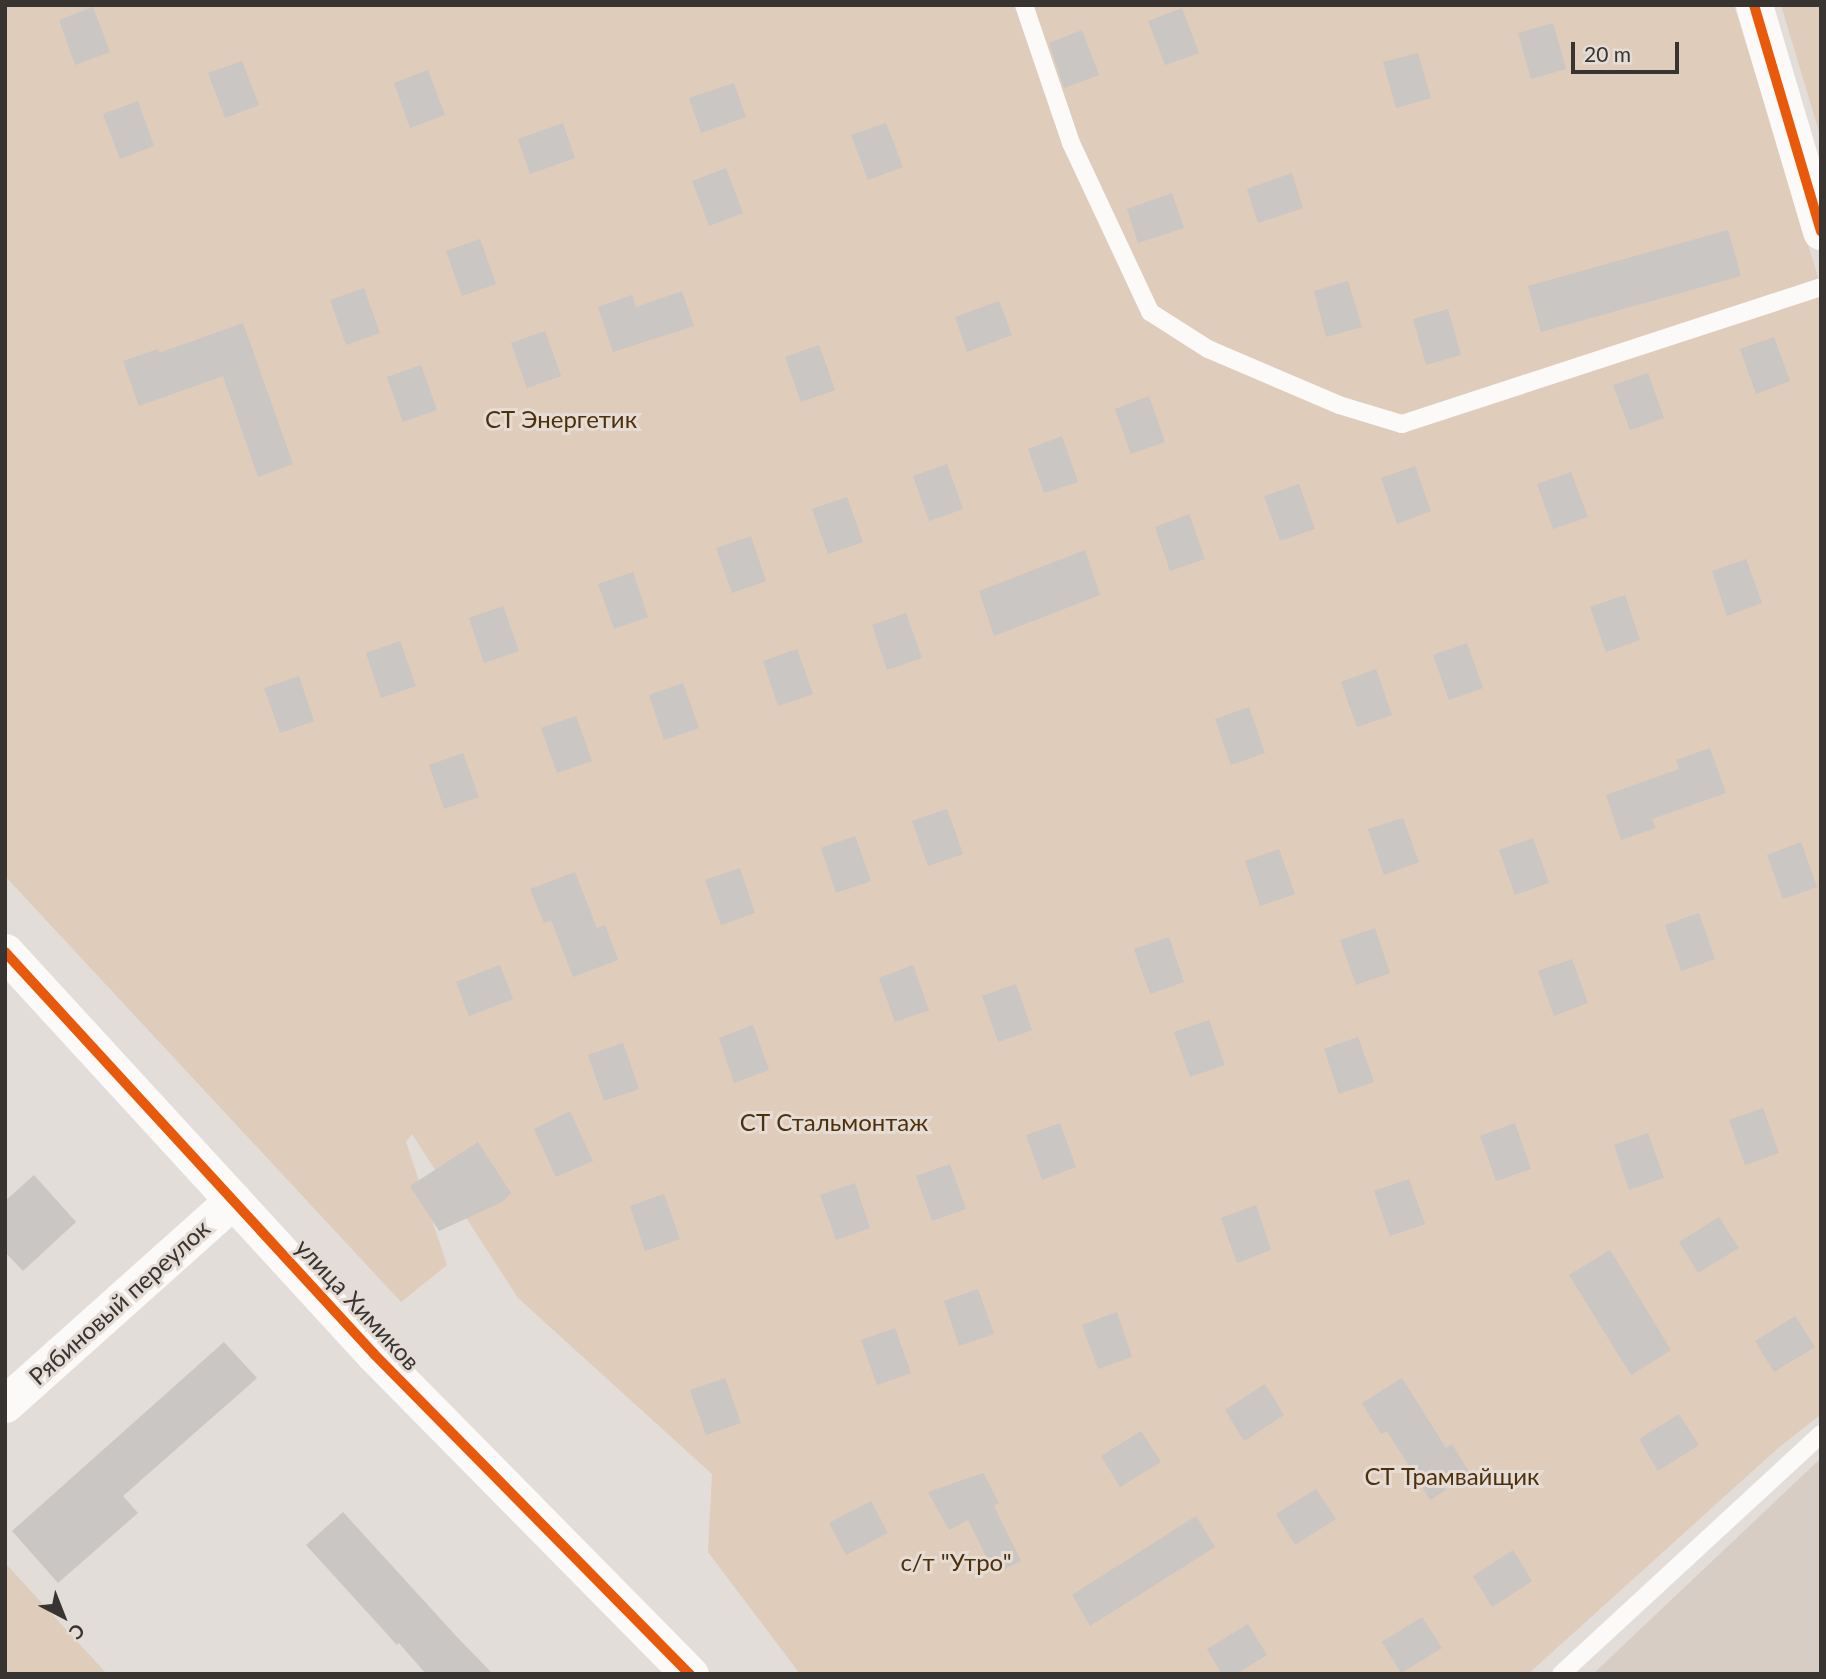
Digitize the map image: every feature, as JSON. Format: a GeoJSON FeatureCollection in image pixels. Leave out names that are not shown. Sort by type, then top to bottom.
{"type":"FeatureCollection","features":[{"type":"Feature","properties":{"kind":"street"},"geometry":{"type":"LineString","coordinates":[[1754,5],[1821,232]]}},
{"type":"Feature","properties":{"kind":"street","name":"улица Химиков"},"geometry":{"type":"LineString","coordinates":[[5,952],[383,1364],[690,1674]]}},
{"type":"Feature","properties":{"kind":"street","name":"Рябиновый переулок"},"geometry":{"type":"LineString","coordinates":[[5,1404],[233,1200]]}},
{"type":"Feature","properties":{"kind":"lane"},"geometry":{"type":"LineString","coordinates":[[1024,5],[1071,143],[1150,312],[1208,349],[1339,405],[1402,424],[1821,287]]}},
{"type":"Feature","properties":{"kind":"lane"},"geometry":{"type":"LineString","coordinates":[[1561,1674],[1821,1434]]}},
{"type":"Feature","properties":{"kind":"shaded area"},"geometry":{"type":"Polygon","coordinates":[[[1821,1458],[1821,1674],[1593,1674],[1821,1458]]]}},
{"type":"Feature","properties":{"kind":"green space"},"geometry":{"type":"Polygon","coordinates":[[[5,5],[1734,5],[1821,287],[1821,1414],[1777,1449],[1528,1674],[800,1674],[708,1552],[712,1474],[518,1298],[412,1134],[406,1142],[447,1265],[401,1302],[5,876],[5,5]]]}},
{"type":"Feature","properties":{"kind":"green space"},"geometry":{"type":"Polygon","coordinates":[[[1781,5],[1821,5],[1821,138],[1781,5]]]}},
{"type":"Feature","properties":{"kind":"green space"},"geometry":{"type":"Polygon","coordinates":[[[5,1563],[107,1674],[5,1673],[5,1563]]]}},
{"type":"Feature","properties":{"kind":"building"},"geometry":{"type":"Polygon","coordinates":[[[93,7],[110,52],[75,65],[59,20],[93,7]]]}},
{"type":"Feature","properties":{"kind":"building"},"geometry":{"type":"Polygon","coordinates":[[[1182,8],[1199,53],[1165,65],[1148,21],[1182,8]]]}},
{"type":"Feature","properties":{"kind":"building"},"geometry":{"type":"Polygon","coordinates":[[[1553,23],[1566,69],[1531,79],[1518,33],[1553,23]]]}},
{"type":"Feature","properties":{"kind":"building"},"geometry":{"type":"Polygon","coordinates":[[[1082,30],[1099,75],[1064,88],[1049,43],[1082,30]]]}},
{"type":"Feature","properties":{"kind":"building"},"geometry":{"type":"Polygon","coordinates":[[[1418,53],[1431,98],[1396,108],[1383,62],[1418,53]]]}},
{"type":"Feature","properties":{"kind":"building"},"geometry":{"type":"Polygon","coordinates":[[[242,61],[259,105],[225,118],[208,73],[242,61]]]}},
{"type":"Feature","properties":{"kind":"building"},"geometry":{"type":"Polygon","coordinates":[[[428,70],[445,115],[410,128],[394,83],[428,70]]]}},
{"type":"Feature","properties":{"kind":"building"},"geometry":{"type":"Polygon","coordinates":[[[734,83],[746,117],[701,133],[689,98],[734,83]]]}},
{"type":"Feature","properties":{"kind":"building"},"geometry":{"type":"Polygon","coordinates":[[[138,101],[154,146],[120,159],[103,114],[138,101]]]}},
{"type":"Feature","properties":{"kind":"building"},"geometry":{"type":"Polygon","coordinates":[[[563,123],[575,158],[530,174],[518,139],[563,123]]]}},
{"type":"Feature","properties":{"kind":"building"},"geometry":{"type":"Polygon","coordinates":[[[886,123],[903,167],[868,180],[851,135],[886,123]]]}},
{"type":"Feature","properties":{"kind":"building"},"geometry":{"type":"Polygon","coordinates":[[[726,168],[743,213],[709,226],[692,181],[726,168]]]}},
{"type":"Feature","properties":{"kind":"building"},"geometry":{"type":"Polygon","coordinates":[[[1292,173],[1303,208],[1258,223],[1247,189],[1292,173]]]}},
{"type":"Feature","properties":{"kind":"building"},"geometry":{"type":"Polygon","coordinates":[[[1172,193],[1184,228],[1138,243],[1127,209],[1172,193]]]}},
{"type":"Feature","properties":{"kind":"building"},"geometry":{"type":"Polygon","coordinates":[[[1728,230],[1741,276],[1541,332],[1528,286],[1728,230]]]}},
{"type":"Feature","properties":{"kind":"building"},"geometry":{"type":"Polygon","coordinates":[[[480,239],[496,284],[462,296],[446,251],[480,239]]]}},
{"type":"Feature","properties":{"kind":"building"},"geometry":{"type":"Polygon","coordinates":[[[1348,281],[1362,327],[1326,337],[1314,291],[1348,281]]]}},
{"type":"Feature","properties":{"kind":"building"},"geometry":{"type":"Polygon","coordinates":[[[364,288],[380,333],[346,345],[330,300],[364,288]]]}},
{"type":"Feature","properties":{"kind":"building"},"geometry":{"type":"Polygon","coordinates":[[[682,291],[694,326],[613,352],[598,307],[632,295],[636,307],[682,291]]]}},
{"type":"Feature","properties":{"kind":"building"},"geometry":{"type":"Polygon","coordinates":[[[999,301],[1012,335],[967,352],[955,317],[999,301]]]}},
{"type":"Feature","properties":{"kind":"building"},"geometry":{"type":"Polygon","coordinates":[[[1448,309],[1461,355],[1426,365],[1413,319],[1448,309]]]}},
{"type":"Feature","properties":{"kind":"building"},"geometry":{"type":"Polygon","coordinates":[[[243,323],[293,464],[258,477],[223,376],[139,406],[123,361],[158,349],[159,353],[243,323]]]}},
{"type":"Feature","properties":{"kind":"building"},"geometry":{"type":"Polygon","coordinates":[[[545,331],[561,376],[527,388],[511,343],[545,331]]]}},
{"type":"Feature","properties":{"kind":"building"},"geometry":{"type":"Polygon","coordinates":[[[1774,337],[1790,381],[1756,394],[1740,349],[1774,337]]]}},
{"type":"Feature","properties":{"kind":"building"},"geometry":{"type":"Polygon","coordinates":[[[819,345],[835,390],[801,402],[785,357],[819,345]]]}},
{"type":"Feature","properties":{"kind":"building"},"geometry":{"type":"Polygon","coordinates":[[[421,365],[437,410],[403,422],[387,377],[421,365]]]}},
{"type":"Feature","properties":{"kind":"building"},"geometry":{"type":"Polygon","coordinates":[[[1648,373],[1664,418],[1630,430],[1613,385],[1648,373]]]}},
{"type":"Feature","properties":{"kind":"building"},"geometry":{"type":"Polygon","coordinates":[[[1149,396],[1165,442],[1131,454],[1115,409],[1149,396]]]}},
{"type":"Feature","properties":{"kind":"building"},"geometry":{"type":"Polygon","coordinates":[[[1062,436],[1078,482],[1044,493],[1028,449],[1062,436]]]}},
{"type":"Feature","properties":{"kind":"building"},"geometry":{"type":"Polygon","coordinates":[[[947,464],[963,509],[929,521],[913,476],[947,464]]]}},
{"type":"Feature","properties":{"kind":"building"},"geometry":{"type":"Polygon","coordinates":[[[1415,466],[1431,511],[1397,524],[1381,478],[1415,466]]]}},
{"type":"Feature","properties":{"kind":"building"},"geometry":{"type":"Polygon","coordinates":[[[1571,472],[1588,517],[1553,529],[1537,484],[1571,472]]]}},
{"type":"Feature","properties":{"kind":"building"},"geometry":{"type":"Polygon","coordinates":[[[1299,484],[1315,529],[1280,541],[1264,496],[1299,484]]]}},
{"type":"Feature","properties":{"kind":"building"},"geometry":{"type":"Polygon","coordinates":[[[847,497],[863,542],[828,554],[812,509],[847,497]]]}},
{"type":"Feature","properties":{"kind":"building"},"geometry":{"type":"Polygon","coordinates":[[[1189,514],[1205,559],[1170,571],[1155,527],[1189,514]]]}},
{"type":"Feature","properties":{"kind":"building"},"geometry":{"type":"Polygon","coordinates":[[[751,536],[766,581],[732,593],[716,548],[751,536]]]}},
{"type":"Feature","properties":{"kind":"building"},"geometry":{"type":"Polygon","coordinates":[[[1085,550],[1100,595],[994,636],[979,591],[1085,550]]]}},
{"type":"Feature","properties":{"kind":"building"},"geometry":{"type":"Polygon","coordinates":[[[1746,559],[1762,603],[1727,616],[1712,571],[1746,559]]]}},
{"type":"Feature","properties":{"kind":"building"},"geometry":{"type":"Polygon","coordinates":[[[633,572],[648,617],[614,629],[598,584],[633,572]]]}},
{"type":"Feature","properties":{"kind":"building"},"geometry":{"type":"Polygon","coordinates":[[[1625,595],[1640,640],[1606,652],[1590,607],[1625,595]]]}},
{"type":"Feature","properties":{"kind":"building"},"geometry":{"type":"Polygon","coordinates":[[[503,606],[519,651],[484,663],[469,618],[503,606]]]}},
{"type":"Feature","properties":{"kind":"building"},"geometry":{"type":"Polygon","coordinates":[[[906,613],[922,658],[887,670],[872,625],[906,613]]]}},
{"type":"Feature","properties":{"kind":"building"},"geometry":{"type":"Polygon","coordinates":[[[400,641],[416,686],[381,698],[366,653],[400,641]]]}},
{"type":"Feature","properties":{"kind":"building"},"geometry":{"type":"Polygon","coordinates":[[[1467,643],[1483,688],[1449,700],[1433,655],[1467,643]]]}},
{"type":"Feature","properties":{"kind":"building"},"geometry":{"type":"Polygon","coordinates":[[[797,649],[813,694],[778,706],[763,661],[797,649]]]}},
{"type":"Feature","properties":{"kind":"building"},"geometry":{"type":"Polygon","coordinates":[[[1376,669],[1392,715],[1357,727],[1341,682],[1376,669]]]}},
{"type":"Feature","properties":{"kind":"building"},"geometry":{"type":"Polygon","coordinates":[[[299,676],[314,721],[280,733],[264,688],[299,676]]]}},
{"type":"Feature","properties":{"kind":"building"},"geometry":{"type":"Polygon","coordinates":[[[683,683],[699,728],[664,740],[649,695],[683,683]]]}},
{"type":"Feature","properties":{"kind":"building"},"geometry":{"type":"Polygon","coordinates":[[[1249,707],[1265,753],[1231,765],[1215,719],[1249,707]]]}},
{"type":"Feature","properties":{"kind":"building"},"geometry":{"type":"Polygon","coordinates":[[[576,716],[592,761],[557,773],[541,728],[576,716]]]}},
{"type":"Feature","properties":{"kind":"building"},"geometry":{"type":"Polygon","coordinates":[[[1710,748],[1726,793],[1652,819],[1656,828],[1621,840],[1606,795],[1679,769],[1676,760],[1710,748]]]}},
{"type":"Feature","properties":{"kind":"building"},"geometry":{"type":"Polygon","coordinates":[[[463,753],[479,797],[444,809],[429,765],[463,753]]]}},
{"type":"Feature","properties":{"kind":"building"},"geometry":{"type":"Polygon","coordinates":[[[947,809],[963,854],[928,866],[912,821],[947,809]]]}},
{"type":"Feature","properties":{"kind":"building"},"geometry":{"type":"Polygon","coordinates":[[[1403,818],[1419,862],[1384,875],[1368,829],[1403,818]]]}},
{"type":"Feature","properties":{"kind":"building"},"geometry":{"type":"Polygon","coordinates":[[[855,836],[871,881],[836,893],[821,848],[855,836]]]}},
{"type":"Feature","properties":{"kind":"building"},"geometry":{"type":"Polygon","coordinates":[[[1533,838],[1549,883],[1515,895],[1499,850],[1533,838]]]}},
{"type":"Feature","properties":{"kind":"building"},"geometry":{"type":"Polygon","coordinates":[[[1801,842],[1817,887],[1783,899],[1767,855],[1801,842]]]}},
{"type":"Feature","properties":{"kind":"building"},"geometry":{"type":"Polygon","coordinates":[[[1279,849],[1295,894],[1260,906],[1245,861],[1279,849]]]}},
{"type":"Feature","properties":{"kind":"building"},"geometry":{"type":"Polygon","coordinates":[[[740,868],[755,913],[721,925],[705,880],[740,868]]]}},
{"type":"Feature","properties":{"kind":"building"},"geometry":{"type":"Polygon","coordinates":[[[575,872],[597,928],[605,925],[618,960],[573,977],[551,920],[544,923],[530,889],[575,872]]]}},
{"type":"Feature","properties":{"kind":"building"},"geometry":{"type":"Polygon","coordinates":[[[1699,913],[1715,959],[1681,971],[1665,925],[1699,913]]]}},
{"type":"Feature","properties":{"kind":"building"},"geometry":{"type":"Polygon","coordinates":[[[1375,928],[1390,973],[1356,985],[1340,940],[1375,928]]]}},
{"type":"Feature","properties":{"kind":"building"},"geometry":{"type":"Polygon","coordinates":[[[1169,937],[1184,982],[1150,994],[1134,949],[1169,937]]]}},
{"type":"Feature","properties":{"kind":"building"},"geometry":{"type":"Polygon","coordinates":[[[1572,959],[1588,1003],[1554,1016],[1538,971],[1572,959]]]}},
{"type":"Feature","properties":{"kind":"building"},"geometry":{"type":"Polygon","coordinates":[[[500,965],[513,999],[469,1016],[456,982],[500,965]]]}},
{"type":"Feature","properties":{"kind":"building"},"geometry":{"type":"Polygon","coordinates":[[[913,965],[929,1010],[895,1022],[879,978],[913,965]]]}},
{"type":"Feature","properties":{"kind":"building"},"geometry":{"type":"Polygon","coordinates":[[[1016,984],[1032,1030],[998,1042],[982,996],[1016,984]]]}},
{"type":"Feature","properties":{"kind":"building"},"geometry":{"type":"Polygon","coordinates":[[[1209,1020],[1225,1065],[1190,1077],[1174,1032],[1209,1020]]]}},
{"type":"Feature","properties":{"kind":"building"},"geometry":{"type":"Polygon","coordinates":[[[753,1025],[769,1070],[734,1083],[719,1038],[753,1025]]]}},
{"type":"Feature","properties":{"kind":"building"},"geometry":{"type":"Polygon","coordinates":[[[1358,1037],[1374,1082],[1339,1094],[1324,1049],[1358,1037]]]}},
{"type":"Feature","properties":{"kind":"building"},"geometry":{"type":"Polygon","coordinates":[[[623,1043],[639,1089],[604,1101],[588,1055],[623,1043]]]}},
{"type":"Feature","properties":{"kind":"building"},"geometry":{"type":"Polygon","coordinates":[[[1763,1108],[1779,1153],[1745,1165],[1729,1120],[1763,1108]]]}},
{"type":"Feature","properties":{"kind":"building"},"geometry":{"type":"Polygon","coordinates":[[[570,1111],[593,1161],[556,1177],[534,1129],[570,1111]]]}},
{"type":"Feature","properties":{"kind":"building"},"geometry":{"type":"Polygon","coordinates":[[[1060,1123],[1076,1167],[1042,1180],[1026,1135],[1060,1123]]]}},
{"type":"Feature","properties":{"kind":"building"},"geometry":{"type":"Polygon","coordinates":[[[1515,1123],[1531,1169],[1496,1181],[1480,1136],[1515,1123]]]}},
{"type":"Feature","properties":{"kind":"building"},"geometry":{"type":"Polygon","coordinates":[[[1648,1133],[1664,1178],[1629,1190],[1614,1145],[1648,1133]]]}},
{"type":"Feature","properties":{"kind":"building"},"geometry":{"type":"Polygon","coordinates":[[[478,1142],[511,1193],[502,1202],[439,1231],[410,1186],[478,1142]]]}},
{"type":"Feature","properties":{"kind":"building"},"geometry":{"type":"Polygon","coordinates":[[[950,1164],[966,1209],[932,1221],[916,1176],[950,1164]]]}},
{"type":"Feature","properties":{"kind":"building"},"geometry":{"type":"Polygon","coordinates":[[[34,1175],[76,1222],[23,1271],[5,1252],[5,1201],[34,1175]]]}},
{"type":"Feature","properties":{"kind":"building"},"geometry":{"type":"Polygon","coordinates":[[[1409,1179],[1425,1224],[1390,1236],[1374,1191],[1409,1179]]]}},
{"type":"Feature","properties":{"kind":"building"},"geometry":{"type":"Polygon","coordinates":[[[855,1183],[870,1228],[836,1240],[820,1195],[855,1183]]]}},
{"type":"Feature","properties":{"kind":"building"},"geometry":{"type":"Polygon","coordinates":[[[664,1194],[680,1239],[645,1251],[630,1206],[664,1194]]]}},
{"type":"Feature","properties":{"kind":"building"},"geometry":{"type":"Polygon","coordinates":[[[1256,1205],[1271,1250],[1237,1263],[1221,1218],[1256,1205]]]}},
{"type":"Feature","properties":{"kind":"building"},"geometry":{"type":"Polygon","coordinates":[[[1719,1217],[1739,1248],[1698,1273],[1679,1242],[1719,1217]]]}},
{"type":"Feature","properties":{"kind":"building"},"geometry":{"type":"Polygon","coordinates":[[[1610,1250],[1671,1350],[1631,1375],[1569,1275],[1610,1250]]]}},
{"type":"Feature","properties":{"kind":"building"},"geometry":{"type":"Polygon","coordinates":[[[978,1289],[994,1334],[959,1346],[944,1301],[978,1289]]]}},
{"type":"Feature","properties":{"kind":"building"},"geometry":{"type":"Polygon","coordinates":[[[1117,1312],[1132,1357],[1098,1369],[1082,1325],[1117,1312]]]}},
{"type":"Feature","properties":{"kind":"building"},"geometry":{"type":"Polygon","coordinates":[[[1795,1316],[1815,1347],[1774,1372],[1755,1341],[1795,1316]]]}},
{"type":"Feature","properties":{"kind":"building"},"geometry":{"type":"Polygon","coordinates":[[[895,1328],[911,1373],[877,1385],[861,1340],[895,1328]]]}},
{"type":"Feature","properties":{"kind":"building"},"geometry":{"type":"Polygon","coordinates":[[[224,1342],[257,1378],[123,1496],[138,1513],[58,1583],[12,1531],[224,1342]]]}},
{"type":"Feature","properties":{"kind":"building"},"geometry":{"type":"Polygon","coordinates":[[[725,1378],[741,1423],[706,1435],[690,1390],[725,1378]]]}},
{"type":"Feature","properties":{"kind":"building"},"geometry":{"type":"Polygon","coordinates":[[[1402,1378],[1446,1448],[1452,1444],[1471,1475],[1430,1500],[1387,1431],[1381,1434],[1362,1403],[1402,1378]]]}},
{"type":"Feature","properties":{"kind":"building"},"geometry":{"type":"Polygon","coordinates":[[[1265,1384],[1284,1415],[1244,1441],[1225,1410],[1265,1384]]]}},
{"type":"Feature","properties":{"kind":"building"},"geometry":{"type":"Polygon","coordinates":[[[1679,1414],[1699,1445],[1658,1471],[1639,1439],[1679,1414]]]}},
{"type":"Feature","properties":{"kind":"building"},"geometry":{"type":"Polygon","coordinates":[[[1141,1431],[1161,1462],[1120,1487],[1101,1456],[1141,1431]]]}},
{"type":"Feature","properties":{"kind":"building"},"geometry":{"type":"Polygon","coordinates":[[[983,1473],[999,1503],[994,1506],[1021,1561],[995,1574],[968,1520],[949,1530],[928,1492],[983,1473]]]}},
{"type":"Feature","properties":{"kind":"building"},"geometry":{"type":"Polygon","coordinates":[[[1316,1489],[1336,1519],[1295,1545],[1276,1514],[1316,1489]]]}},
{"type":"Feature","properties":{"kind":"building"},"geometry":{"type":"Polygon","coordinates":[[[871,1501],[888,1533],[846,1555],[829,1523],[871,1501]]]}},
{"type":"Feature","properties":{"kind":"building"},"geometry":{"type":"Polygon","coordinates":[[[343,1512],[493,1674],[426,1674],[399,1643],[397,1645],[306,1545],[343,1512]]]}},
{"type":"Feature","properties":{"kind":"building"},"geometry":{"type":"Polygon","coordinates":[[[1196,1516],[1215,1547],[1090,1626],[1072,1595],[1196,1516]]]}},
{"type":"Feature","properties":{"kind":"building"},"geometry":{"type":"Polygon","coordinates":[[[1513,1550],[1532,1581],[1492,1607],[1473,1576],[1513,1550]]]}},
{"type":"Feature","properties":{"kind":"building"},"geometry":{"type":"Polygon","coordinates":[[[1422,1617],[1442,1648],[1401,1673],[1382,1642],[1422,1617]]]}},
{"type":"Feature","properties":{"kind":"building"},"geometry":{"type":"Polygon","coordinates":[[[1248,1624],[1267,1655],[1236,1674],[1222,1674],[1207,1649],[1248,1624]]]}},
{"type":"Feature","properties":{"kind":"cycle path"},"geometry":{"type":"LineString","coordinates":[[1754,5],[1821,231]]}},
{"type":"Feature","properties":{"kind":"cycle path"},"geometry":{"type":"LineString","coordinates":[[5,952],[374,1354],[690,1674]]}},
{"type":"Feature","properties":{"kind":"park label","name":"СТ Энергетик"},"geometry":{"type":"Point","coordinates":[561,419]}},
{"type":"Feature","properties":{"kind":"park label","name":"СТ Стальмонтаж"},"geometry":{"type":"Point","coordinates":[834,1122]}},
{"type":"Feature","properties":{"kind":"park label","name":"СТ Трамвайщик"},"geometry":{"type":"Point","coordinates":[1452,1476]}},
{"type":"Feature","properties":{"kind":"park label","name":"с/т \"Утро\""},"geometry":{"type":"Point","coordinates":[956,1562]}}]}
